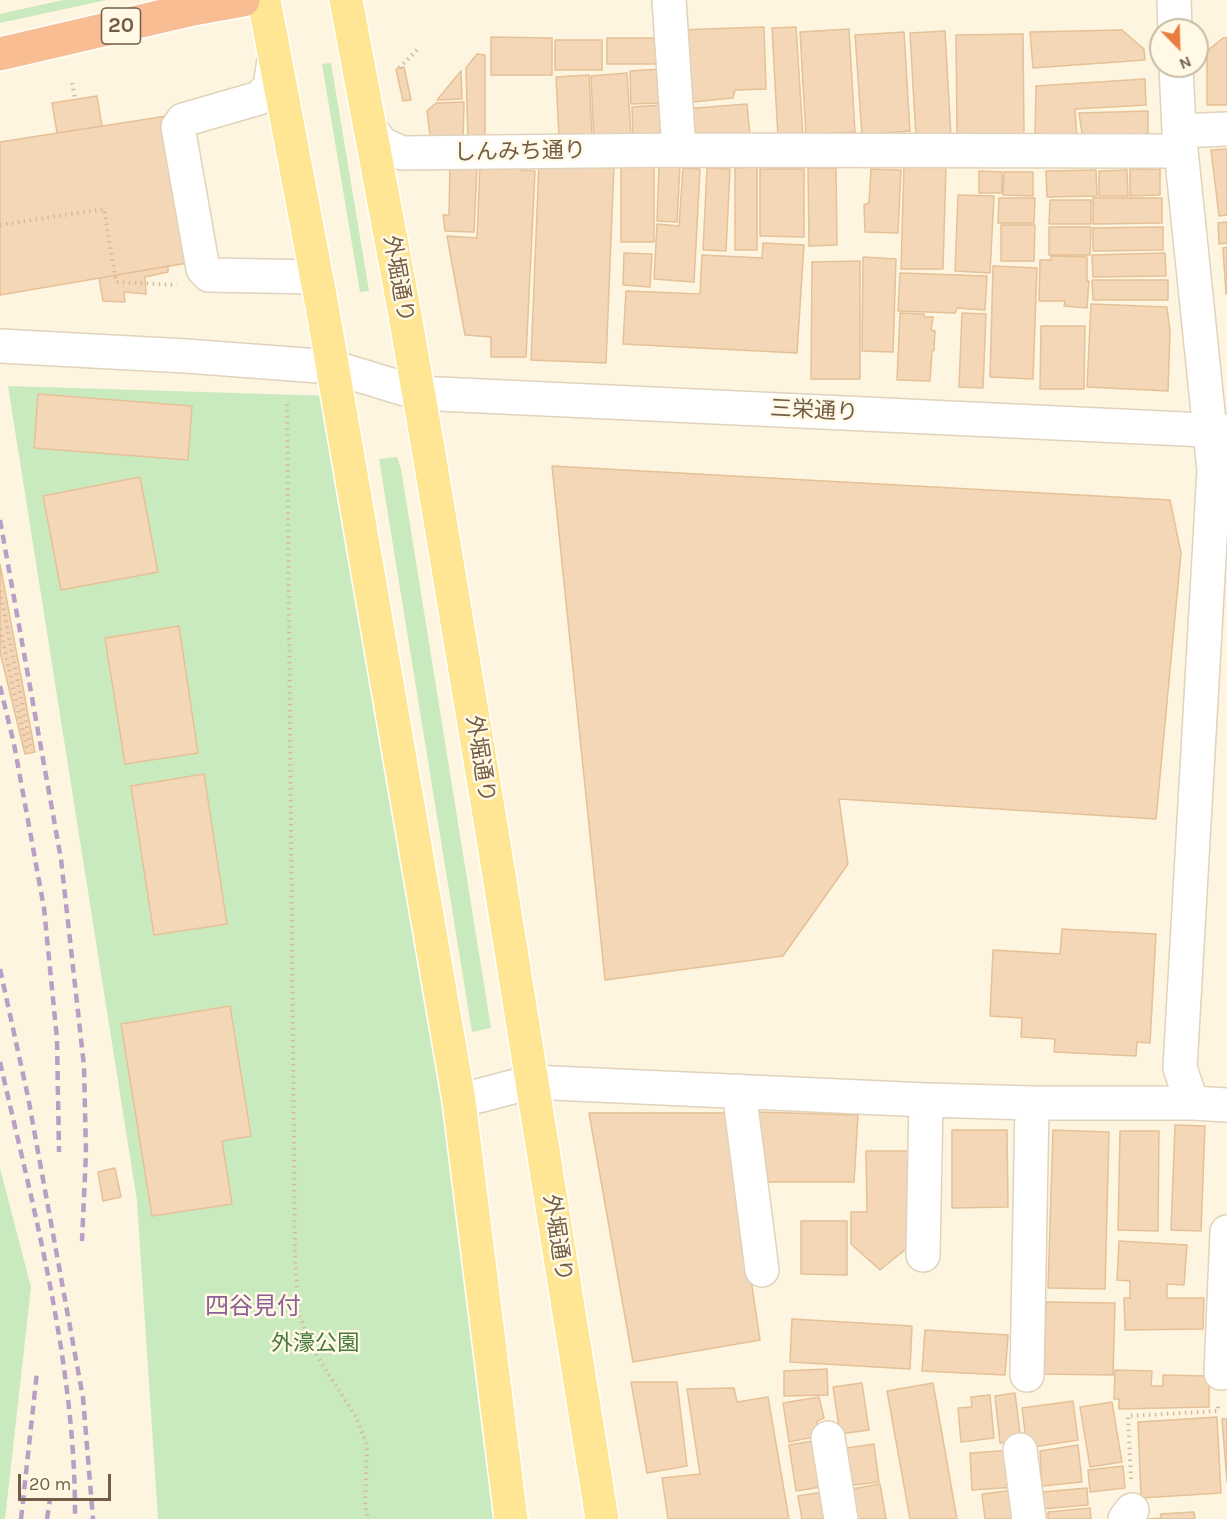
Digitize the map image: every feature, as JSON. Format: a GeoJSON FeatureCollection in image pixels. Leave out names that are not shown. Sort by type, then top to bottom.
{"type":"FeatureCollection","features":[{"type":"Feature","properties":{"kind":"highway","name":"20"},"geometry":{"type":"LineString","coordinates":[[0,54],[193,9],[243,0]]}},
{"type":"Feature","properties":{"kind":"main road"},"geometry":{"type":"LineString","coordinates":[[264,0],[332,367],[459,1101],[511,1519]]}},
{"type":"Feature","properties":{"kind":"main road","name":"外堀通り"},"geometry":{"type":"LineString","coordinates":[[346,0],[418,393],[493,838],[602,1519]]}},
{"type":"Feature","properties":{"kind":"street"},"geometry":{"type":"LineString","coordinates":[[669,0],[679,150]]}},
{"type":"Feature","properties":{"kind":"street"},"geometry":{"type":"LineString","coordinates":[[1174,0],[1175,18]]}},
{"type":"Feature","properties":{"kind":"street"},"geometry":{"type":"LineString","coordinates":[[274,60],[270,87],[259,98],[183,120],[178,127],[203,268],[209,275],[316,277]]}},
{"type":"Feature","properties":{"kind":"street"},"geometry":{"type":"LineString","coordinates":[[1177,78],[1180,140],[1219,430],[1214,470],[1180,1068],[1192,1103]]}},
{"type":"Feature","properties":{"kind":"street","name":"しんみち通り"},"geometry":{"type":"LineString","coordinates":[[371,130],[382,144],[402,153],[679,150],[1164,151],[1180,140],[1227,129]]}},
{"type":"Feature","properties":{"kind":"street","name":"三栄通り"},"geometry":{"type":"LineString","coordinates":[[4,346],[332,367],[418,393],[1219,430]]}},
{"type":"Feature","properties":{"kind":"street"},"geometry":{"type":"LineString","coordinates":[[459,1101],[531,1082],[926,1101],[1227,1105]]}},
{"type":"Feature","properties":{"kind":"street"},"geometry":{"type":"LineString","coordinates":[[739,1091],[762,1270]]}},
{"type":"Feature","properties":{"kind":"street"},"geometry":{"type":"LineString","coordinates":[[923,1255],[926,1101]]}},
{"type":"Feature","properties":{"kind":"street"},"geometry":{"type":"LineString","coordinates":[[1027,1375],[1032,1103]]}},
{"type":"Feature","properties":{"kind":"street"},"geometry":{"type":"LineString","coordinates":[[1221,1373],[1227,1232]]}},
{"type":"Feature","properties":{"kind":"street"},"geometry":{"type":"LineString","coordinates":[[828,1438],[841,1519]]}},
{"type":"Feature","properties":{"kind":"street"},"geometry":{"type":"LineString","coordinates":[[1020,1450],[1029,1519]]}},
{"type":"Feature","properties":{"kind":"path"},"geometry":{"type":"LineString","coordinates":[[399,68],[417,50]]}},
{"type":"Feature","properties":{"kind":"path"},"geometry":{"type":"LineString","coordinates":[[72,83],[75,99]]}},
{"type":"Feature","properties":{"kind":"path"},"geometry":{"type":"LineString","coordinates":[[0,225],[104,209],[116,282],[145,284]]}},
{"type":"Feature","properties":{"kind":"path"},"geometry":{"type":"LineString","coordinates":[[287,404],[295,1259],[299,1314],[313,1350],[356,1417],[366,1445],[365,1506],[368,1519]]}},
{"type":"Feature","properties":{"kind":"path"},"geometry":{"type":"LineString","coordinates":[[0,591],[29,748],[0,629]]}},
{"type":"Feature","properties":{"kind":"path"},"geometry":{"type":"LineString","coordinates":[[1129,1514],[1128,1416],[1218,1411],[1221,1373]]}},
{"type":"Feature","properties":{"kind":"green space"},"geometry":{"type":"Polygon","coordinates":[[[63,0],[106,0],[0,23],[0,14],[63,0]]]}},
{"type":"Feature","properties":{"kind":"green space"},"geometry":{"type":"Polygon","coordinates":[[[331,63],[369,291],[360,292],[322,64],[331,63]]]}},
{"type":"Feature","properties":{"kind":"green space","name":"外濠公園"},"geometry":{"type":"Polygon","coordinates":[[[8,386],[333,396],[459,1101],[502,1519],[158,1519],[137,1201],[8,386]]]}},
{"type":"Feature","properties":{"kind":"green space"},"geometry":{"type":"Polygon","coordinates":[[[397,457],[401,469],[491,1028],[472,1032],[379,459],[397,457]]]}},
{"type":"Feature","properties":{"kind":"green space"},"geometry":{"type":"Polygon","coordinates":[[[0,1168],[31,1287],[5,1519],[0,1519],[0,1168]]]}},
{"type":"Feature","properties":{"kind":"building"},"geometry":{"type":"Polygon","coordinates":[[[764,27],[766,89],[735,90],[733,98],[682,103],[679,30],[764,27]]]}},
{"type":"Feature","properties":{"kind":"building"},"geometry":{"type":"Polygon","coordinates":[[[796,27],[803,136],[778,137],[772,28],[796,27]]]}},
{"type":"Feature","properties":{"kind":"building"},"geometry":{"type":"Polygon","coordinates":[[[849,29],[855,132],[806,135],[800,32],[849,29]]]}},
{"type":"Feature","properties":{"kind":"building"},"geometry":{"type":"Polygon","coordinates":[[[1122,30],[1144,49],[1145,60],[1033,68],[1030,32],[1122,30]]]}},
{"type":"Feature","properties":{"kind":"building"},"geometry":{"type":"Polygon","coordinates":[[[945,31],[951,136],[916,138],[910,33],[945,31]]]}},
{"type":"Feature","properties":{"kind":"building"},"geometry":{"type":"Polygon","coordinates":[[[904,32],[910,131],[862,135],[855,35],[904,32]]]}},
{"type":"Feature","properties":{"kind":"building"},"geometry":{"type":"Polygon","coordinates":[[[1023,34],[1024,135],[957,136],[956,35],[1023,34]]]}},
{"type":"Feature","properties":{"kind":"building"},"geometry":{"type":"Polygon","coordinates":[[[491,37],[552,38],[552,75],[491,75],[491,37]]]}},
{"type":"Feature","properties":{"kind":"building"},"geometry":{"type":"Polygon","coordinates":[[[607,38],[660,38],[660,64],[607,64],[607,38]]]}},
{"type":"Feature","properties":{"kind":"building"},"geometry":{"type":"Polygon","coordinates":[[[1223,38],[1227,38],[1227,105],[1207,105],[1209,49],[1223,38]]]}},
{"type":"Feature","properties":{"kind":"building"},"geometry":{"type":"Polygon","coordinates":[[[555,40],[602,40],[602,70],[555,70],[555,40]]]}},
{"type":"Feature","properties":{"kind":"building"},"geometry":{"type":"Polygon","coordinates":[[[477,54],[485,55],[485,142],[468,143],[466,68],[477,54]]]}},
{"type":"Feature","properties":{"kind":"building"},"geometry":{"type":"Polygon","coordinates":[[[404,67],[411,100],[403,101],[396,69],[404,67]]]}},
{"type":"Feature","properties":{"kind":"building"},"geometry":{"type":"Polygon","coordinates":[[[661,69],[662,103],[631,104],[630,71],[661,69]]]}},
{"type":"Feature","properties":{"kind":"building"},"geometry":{"type":"Polygon","coordinates":[[[461,71],[462,99],[437,100],[461,71]]]}},
{"type":"Feature","properties":{"kind":"building"},"geometry":{"type":"Polygon","coordinates":[[[627,73],[631,135],[594,138],[591,76],[627,73]]]}},
{"type":"Feature","properties":{"kind":"building"},"geometry":{"type":"Polygon","coordinates":[[[589,75],[592,136],[559,137],[556,77],[589,75]]]}},
{"type":"Feature","properties":{"kind":"building"},"geometry":{"type":"Polygon","coordinates":[[[1145,79],[1146,105],[1075,109],[1077,138],[1035,137],[1036,86],[1145,79]]]}},
{"type":"Feature","properties":{"kind":"building"},"geometry":{"type":"Polygon","coordinates":[[[97,96],[102,126],[57,133],[52,103],[97,96]]]}},
{"type":"Feature","properties":{"kind":"building"},"geometry":{"type":"Polygon","coordinates":[[[464,102],[463,142],[431,143],[427,111],[436,103],[464,102]]]}},
{"type":"Feature","properties":{"kind":"building"},"geometry":{"type":"Polygon","coordinates":[[[747,104],[750,136],[685,137],[683,109],[747,104]]]}},
{"type":"Feature","properties":{"kind":"building"},"geometry":{"type":"Polygon","coordinates":[[[663,105],[664,137],[633,137],[632,107],[663,105]]]}},
{"type":"Feature","properties":{"kind":"building"},"geometry":{"type":"Polygon","coordinates":[[[1148,111],[1148,139],[1083,140],[1079,113],[1148,111]]]}},
{"type":"Feature","properties":{"kind":"building"},"geometry":{"type":"Polygon","coordinates":[[[186,113],[211,259],[0,295],[0,142],[186,113]]]}},
{"type":"Feature","properties":{"kind":"building"},"geometry":{"type":"Polygon","coordinates":[[[1227,149],[1227,215],[1219,216],[1211,150],[1227,149]]]}},
{"type":"Feature","properties":{"kind":"building"},"geometry":{"type":"Polygon","coordinates":[[[539,162],[614,165],[606,363],[531,360],[539,162]]]}},
{"type":"Feature","properties":{"kind":"building"},"geometry":{"type":"Polygon","coordinates":[[[450,163],[477,167],[474,232],[445,231],[443,215],[449,215],[450,163]]]}},
{"type":"Feature","properties":{"kind":"building"},"geometry":{"type":"Polygon","coordinates":[[[480,164],[521,164],[521,170],[535,171],[526,357],[491,357],[491,337],[465,335],[447,236],[477,238],[480,164]]]}},
{"type":"Feature","properties":{"kind":"building"},"geometry":{"type":"Polygon","coordinates":[[[904,165],[946,166],[943,269],[901,269],[904,165]]]}},
{"type":"Feature","properties":{"kind":"building"},"geometry":{"type":"Polygon","coordinates":[[[621,166],[654,166],[654,242],[621,242],[621,166]]]}},
{"type":"Feature","properties":{"kind":"building"},"geometry":{"type":"Polygon","coordinates":[[[659,166],[680,167],[677,222],[657,221],[659,166]]]}},
{"type":"Feature","properties":{"kind":"building"},"geometry":{"type":"Polygon","coordinates":[[[757,167],[757,250],[735,250],[735,168],[757,167]]]}},
{"type":"Feature","properties":{"kind":"building"},"geometry":{"type":"Polygon","coordinates":[[[683,168],[700,169],[694,282],[654,279],[657,224],[679,226],[683,168]]]}},
{"type":"Feature","properties":{"kind":"building"},"geometry":{"type":"Polygon","coordinates":[[[707,168],[730,169],[726,251],[703,250],[707,168]]]}},
{"type":"Feature","properties":{"kind":"building"},"geometry":{"type":"Polygon","coordinates":[[[808,168],[836,168],[837,245],[809,246],[808,168]]]}},
{"type":"Feature","properties":{"kind":"building"},"geometry":{"type":"Polygon","coordinates":[[[760,169],[804,169],[804,237],[760,236],[760,169]]]}},
{"type":"Feature","properties":{"kind":"building"},"geometry":{"type":"Polygon","coordinates":[[[871,169],[901,170],[898,233],[865,232],[864,205],[869,203],[871,169]]]}},
{"type":"Feature","properties":{"kind":"building"},"geometry":{"type":"Polygon","coordinates":[[[1130,169],[1160,169],[1160,195],[1130,196],[1130,169]]]}},
{"type":"Feature","properties":{"kind":"building"},"geometry":{"type":"Polygon","coordinates":[[[1096,170],[1097,196],[1047,197],[1046,171],[1096,170]]]}},
{"type":"Feature","properties":{"kind":"building"},"geometry":{"type":"Polygon","coordinates":[[[1127,170],[1128,196],[1099,196],[1099,171],[1127,170]]]}},
{"type":"Feature","properties":{"kind":"building"},"geometry":{"type":"Polygon","coordinates":[[[979,171],[1002,172],[1002,193],[979,193],[979,171]]]}},
{"type":"Feature","properties":{"kind":"building"},"geometry":{"type":"Polygon","coordinates":[[[1004,172],[1033,172],[1033,196],[1003,195],[1004,172]]]}},
{"type":"Feature","properties":{"kind":"building"},"geometry":{"type":"Polygon","coordinates":[[[958,195],[994,196],[990,273],[955,271],[958,195]]]}},
{"type":"Feature","properties":{"kind":"building"},"geometry":{"type":"Polygon","coordinates":[[[999,198],[1035,198],[1034,223],[998,223],[999,198]]]}},
{"type":"Feature","properties":{"kind":"building"},"geometry":{"type":"Polygon","coordinates":[[[1093,198],[1162,198],[1162,223],[1093,224],[1093,198]]]}},
{"type":"Feature","properties":{"kind":"building"},"geometry":{"type":"Polygon","coordinates":[[[1050,200],[1091,200],[1091,224],[1049,224],[1050,200]]]}},
{"type":"Feature","properties":{"kind":"building"},"geometry":{"type":"Polygon","coordinates":[[[1227,222],[1227,243],[1219,244],[1218,223],[1227,222]]]}},
{"type":"Feature","properties":{"kind":"building"},"geometry":{"type":"Polygon","coordinates":[[[1001,225],[1035,225],[1034,261],[1001,261],[1001,225]]]}},
{"type":"Feature","properties":{"kind":"building"},"geometry":{"type":"Polygon","coordinates":[[[1049,227],[1091,227],[1090,255],[1049,255],[1049,227]]]}},
{"type":"Feature","properties":{"kind":"building"},"geometry":{"type":"Polygon","coordinates":[[[1163,227],[1163,250],[1093,251],[1093,228],[1163,227]]]}},
{"type":"Feature","properties":{"kind":"building"},"geometry":{"type":"Polygon","coordinates":[[[763,243],[804,245],[797,353],[623,344],[626,291],[700,294],[702,255],[762,258],[763,243]]]}},
{"type":"Feature","properties":{"kind":"building"},"geometry":{"type":"Polygon","coordinates":[[[1227,247],[1227,294],[1226,294],[1223,248],[1227,247]]]}},
{"type":"Feature","properties":{"kind":"building"},"geometry":{"type":"Polygon","coordinates":[[[624,253],[652,254],[650,287],[623,285],[624,253]]]}},
{"type":"Feature","properties":{"kind":"building"},"geometry":{"type":"Polygon","coordinates":[[[1165,253],[1166,276],[1093,277],[1092,255],[1165,253]]]}},
{"type":"Feature","properties":{"kind":"building"},"geometry":{"type":"Polygon","coordinates":[[[1051,256],[1087,257],[1087,281],[1089,281],[1087,308],[1064,306],[1065,301],[1039,301],[1040,260],[1051,260],[1051,256]]]}},
{"type":"Feature","properties":{"kind":"building"},"geometry":{"type":"Polygon","coordinates":[[[863,257],[896,259],[893,352],[862,351],[863,257]]]}},
{"type":"Feature","properties":{"kind":"building"},"geometry":{"type":"Polygon","coordinates":[[[860,261],[860,379],[811,379],[812,262],[860,261]]]}},
{"type":"Feature","properties":{"kind":"building"},"geometry":{"type":"Polygon","coordinates":[[[168,266],[168,272],[145,277],[146,294],[124,292],[125,302],[103,301],[99,278],[168,266]]]}},
{"type":"Feature","properties":{"kind":"building"},"geometry":{"type":"Polygon","coordinates":[[[993,266],[1037,268],[1033,379],[990,377],[993,266]]]}},
{"type":"Feature","properties":{"kind":"building"},"geometry":{"type":"Polygon","coordinates":[[[900,273],[987,276],[985,310],[957,308],[955,313],[898,311],[900,273]]]}},
{"type":"Feature","properties":{"kind":"building"},"geometry":{"type":"Polygon","coordinates":[[[1092,280],[1168,280],[1168,300],[1093,300],[1092,280]]]}},
{"type":"Feature","properties":{"kind":"building"},"geometry":{"type":"Polygon","coordinates":[[[1091,304],[1167,307],[1170,331],[1168,391],[1087,387],[1091,304]]]}},
{"type":"Feature","properties":{"kind":"building"},"geometry":{"type":"Polygon","coordinates":[[[900,313],[924,314],[924,317],[933,317],[931,330],[935,331],[930,381],[897,380],[900,313]]]}},
{"type":"Feature","properties":{"kind":"building"},"geometry":{"type":"Polygon","coordinates":[[[962,313],[986,314],[983,388],[959,387],[962,313]]]}},
{"type":"Feature","properties":{"kind":"building"},"geometry":{"type":"Polygon","coordinates":[[[1041,326],[1085,326],[1084,389],[1040,389],[1041,326]]]}},
{"type":"Feature","properties":{"kind":"building"},"geometry":{"type":"Polygon","coordinates":[[[38,394],[192,406],[188,460],[34,448],[38,394]]]}},
{"type":"Feature","properties":{"kind":"building"},"geometry":{"type":"Polygon","coordinates":[[[552,466],[1170,500],[1181,553],[1156,819],[839,799],[848,864],[783,956],[605,980],[552,466]]]}},
{"type":"Feature","properties":{"kind":"building"},"geometry":{"type":"Polygon","coordinates":[[[140,477],[158,572],[61,590],[43,496],[140,477]]]}},
{"type":"Feature","properties":{"kind":"building"},"geometry":{"type":"Polygon","coordinates":[[[0,564],[35,752],[25,754],[0,652],[0,564]]]}},
{"type":"Feature","properties":{"kind":"building"},"geometry":{"type":"Polygon","coordinates":[[[179,626],[198,753],[125,764],[105,638],[179,626]]]}},
{"type":"Feature","properties":{"kind":"building"},"geometry":{"type":"Polygon","coordinates":[[[204,774],[227,924],[154,935],[131,786],[204,774]]]}},
{"type":"Feature","properties":{"kind":"building"},"geometry":{"type":"Polygon","coordinates":[[[1062,929],[1156,934],[1150,1043],[1137,1042],[1136,1056],[1054,1052],[1055,1039],[1021,1037],[1022,1018],[990,1016],[993,950],[1060,954],[1062,929]]]}},
{"type":"Feature","properties":{"kind":"building"},"geometry":{"type":"Polygon","coordinates":[[[230,1006],[251,1136],[222,1141],[232,1204],[152,1216],[121,1024],[230,1006]]]}},
{"type":"Feature","properties":{"kind":"building"},"geometry":{"type":"Polygon","coordinates":[[[755,1112],[858,1115],[854,1182],[767,1182],[755,1112]]]}},
{"type":"Feature","properties":{"kind":"building"},"geometry":{"type":"Polygon","coordinates":[[[589,1113],[726,1113],[760,1340],[633,1362],[589,1113]]]}},
{"type":"Feature","properties":{"kind":"building"},"geometry":{"type":"Polygon","coordinates":[[[1175,1125],[1205,1126],[1201,1231],[1171,1230],[1175,1125]]]}},
{"type":"Feature","properties":{"kind":"building"},"geometry":{"type":"Polygon","coordinates":[[[952,1130],[1007,1130],[1008,1207],[952,1208],[952,1130]]]}},
{"type":"Feature","properties":{"kind":"building"},"geometry":{"type":"Polygon","coordinates":[[[1053,1130],[1109,1132],[1105,1289],[1048,1288],[1053,1130]]]}},
{"type":"Feature","properties":{"kind":"building"},"geometry":{"type":"Polygon","coordinates":[[[1120,1131],[1159,1131],[1158,1231],[1118,1230],[1120,1131]]]}},
{"type":"Feature","properties":{"kind":"building"},"geometry":{"type":"Polygon","coordinates":[[[866,1151],[913,1151],[911,1245],[880,1270],[851,1244],[851,1212],[867,1212],[866,1151]]]}},
{"type":"Feature","properties":{"kind":"building"},"geometry":{"type":"Polygon","coordinates":[[[115,1168],[121,1197],[103,1201],[98,1172],[115,1168]]]}},
{"type":"Feature","properties":{"kind":"building"},"geometry":{"type":"Polygon","coordinates":[[[801,1221],[847,1221],[847,1275],[801,1274],[801,1221]]]}},
{"type":"Feature","properties":{"kind":"building"},"geometry":{"type":"Polygon","coordinates":[[[1119,1241],[1187,1245],[1184,1285],[1167,1284],[1167,1298],[1204,1298],[1203,1329],[1125,1330],[1124,1298],[1130,1298],[1130,1281],[1117,1280],[1119,1241]]]}},
{"type":"Feature","properties":{"kind":"building"},"geometry":{"type":"Polygon","coordinates":[[[1046,1302],[1115,1303],[1113,1375],[1044,1374],[1046,1302]]]}},
{"type":"Feature","properties":{"kind":"building"},"geometry":{"type":"Polygon","coordinates":[[[792,1319],[912,1326],[910,1369],[790,1362],[792,1319]]]}},
{"type":"Feature","properties":{"kind":"building"},"geometry":{"type":"Polygon","coordinates":[[[925,1330],[1008,1335],[1005,1375],[922,1371],[925,1330]]]}},
{"type":"Feature","properties":{"kind":"building"},"geometry":{"type":"Polygon","coordinates":[[[827,1369],[828,1395],[784,1396],[784,1371],[827,1369]]]}},
{"type":"Feature","properties":{"kind":"building"},"geometry":{"type":"Polygon","coordinates":[[[1115,1370],[1152,1371],[1151,1386],[1163,1386],[1163,1375],[1209,1376],[1209,1407],[1119,1409],[1119,1399],[1114,1399],[1115,1370]]]}},
{"type":"Feature","properties":{"kind":"building"},"geometry":{"type":"Polygon","coordinates":[[[631,1382],[677,1382],[687,1466],[647,1473],[631,1382]]]}},
{"type":"Feature","properties":{"kind":"building"},"geometry":{"type":"Polygon","coordinates":[[[862,1383],[869,1430],[840,1434],[833,1387],[862,1383]]]}},
{"type":"Feature","properties":{"kind":"building"},"geometry":{"type":"Polygon","coordinates":[[[933,1383],[957,1519],[910,1519],[887,1391],[933,1383]]]}},
{"type":"Feature","properties":{"kind":"building"},"geometry":{"type":"Polygon","coordinates":[[[734,1388],[737,1402],[768,1397],[789,1519],[668,1519],[662,1478],[700,1474],[687,1389],[734,1388]]]}},
{"type":"Feature","properties":{"kind":"building"},"geometry":{"type":"Polygon","coordinates":[[[1015,1393],[1021,1441],[1000,1443],[995,1396],[1015,1393]]]}},
{"type":"Feature","properties":{"kind":"building"},"geometry":{"type":"Polygon","coordinates":[[[990,1395],[994,1438],[961,1442],[958,1408],[972,1407],[971,1397],[990,1395]]]}},
{"type":"Feature","properties":{"kind":"building"},"geometry":{"type":"Polygon","coordinates":[[[819,1397],[824,1418],[817,1421],[819,1436],[789,1442],[783,1403],[819,1397]]]}},
{"type":"Feature","properties":{"kind":"building"},"geometry":{"type":"Polygon","coordinates":[[[1073,1401],[1078,1440],[1027,1448],[1022,1408],[1073,1401]]]}},
{"type":"Feature","properties":{"kind":"building"},"geometry":{"type":"Polygon","coordinates":[[[1112,1402],[1122,1462],[1090,1467],[1080,1407],[1112,1402]]]}},
{"type":"Feature","properties":{"kind":"building"},"geometry":{"type":"Polygon","coordinates":[[[1217,1417],[1221,1493],[1141,1498],[1138,1422],[1217,1417]]]}},
{"type":"Feature","properties":{"kind":"building"},"geometry":{"type":"Polygon","coordinates":[[[1222,1419],[1227,1419],[1227,1482],[1222,1419]]]}},
{"type":"Feature","properties":{"kind":"building"},"geometry":{"type":"Polygon","coordinates":[[[819,1440],[827,1486],[796,1491],[789,1445],[819,1440]]]}},
{"type":"Feature","properties":{"kind":"building"},"geometry":{"type":"Polygon","coordinates":[[[874,1444],[879,1482],[845,1486],[840,1449],[874,1444]]]}},
{"type":"Feature","properties":{"kind":"building"},"geometry":{"type":"Polygon","coordinates":[[[1078,1445],[1082,1482],[1042,1486],[1040,1451],[1078,1445]]]}},
{"type":"Feature","properties":{"kind":"building"},"geometry":{"type":"Polygon","coordinates":[[[1014,1450],[1016,1487],[972,1490],[970,1453],[1014,1450]]]}},
{"type":"Feature","properties":{"kind":"building"},"geometry":{"type":"Polygon","coordinates":[[[1123,1466],[1125,1488],[1090,1492],[1088,1470],[1123,1466]]]}},
{"type":"Feature","properties":{"kind":"building"},"geometry":{"type":"Polygon","coordinates":[[[880,1484],[886,1519],[852,1519],[846,1490],[880,1484]]]}},
{"type":"Feature","properties":{"kind":"building"},"geometry":{"type":"Polygon","coordinates":[[[1087,1488],[1088,1505],[1043,1509],[1041,1492],[1087,1488]]]}},
{"type":"Feature","properties":{"kind":"building"},"geometry":{"type":"Polygon","coordinates":[[[1014,1490],[1017,1519],[985,1519],[982,1494],[1014,1490]]]}},
{"type":"Feature","properties":{"kind":"building"},"geometry":{"type":"Polygon","coordinates":[[[828,1491],[833,1519],[802,1519],[798,1496],[828,1491]]]}},
{"type":"Feature","properties":{"kind":"building"},"geometry":{"type":"Polygon","coordinates":[[[1090,1508],[1091,1519],[1048,1519],[1048,1512],[1090,1508]]]}},
{"type":"Feature","properties":{"kind":"building"},"geometry":{"type":"Polygon","coordinates":[[[1194,1512],[1195,1519],[1147,1519],[1161,1518],[1161,1514],[1194,1512]]]}},
{"type":"Feature","properties":{"kind":"railway"},"geometry":{"type":"LineString","coordinates":[[0,520],[61,859],[84,1066],[86,1153],[82,1241]]}},
{"type":"Feature","properties":{"kind":"railway"},"geometry":{"type":"LineString","coordinates":[[0,686],[14,744],[44,908],[57,1039],[59,1152]]}},
{"type":"Feature","properties":{"kind":"railway"},"geometry":{"type":"LineString","coordinates":[[0,969],[28,1097],[83,1398],[93,1519]]}},
{"type":"Feature","properties":{"kind":"railway"},"geometry":{"type":"LineString","coordinates":[[0,1062],[39,1232],[61,1346],[73,1461],[75,1519]]}},
{"type":"Feature","properties":{"kind":"railway"},"geometry":{"type":"LineString","coordinates":[[21,1519],[37,1372]]}},
{"type":"Feature","properties":{"kind":"railway"},"geometry":{"type":"LineString","coordinates":[[47,1519],[50,1499]]}},
{"type":"Feature","properties":{"kind":"district","name":"四谷見付"},"geometry":{"type":"Point","coordinates":[253,1307]}}]}
